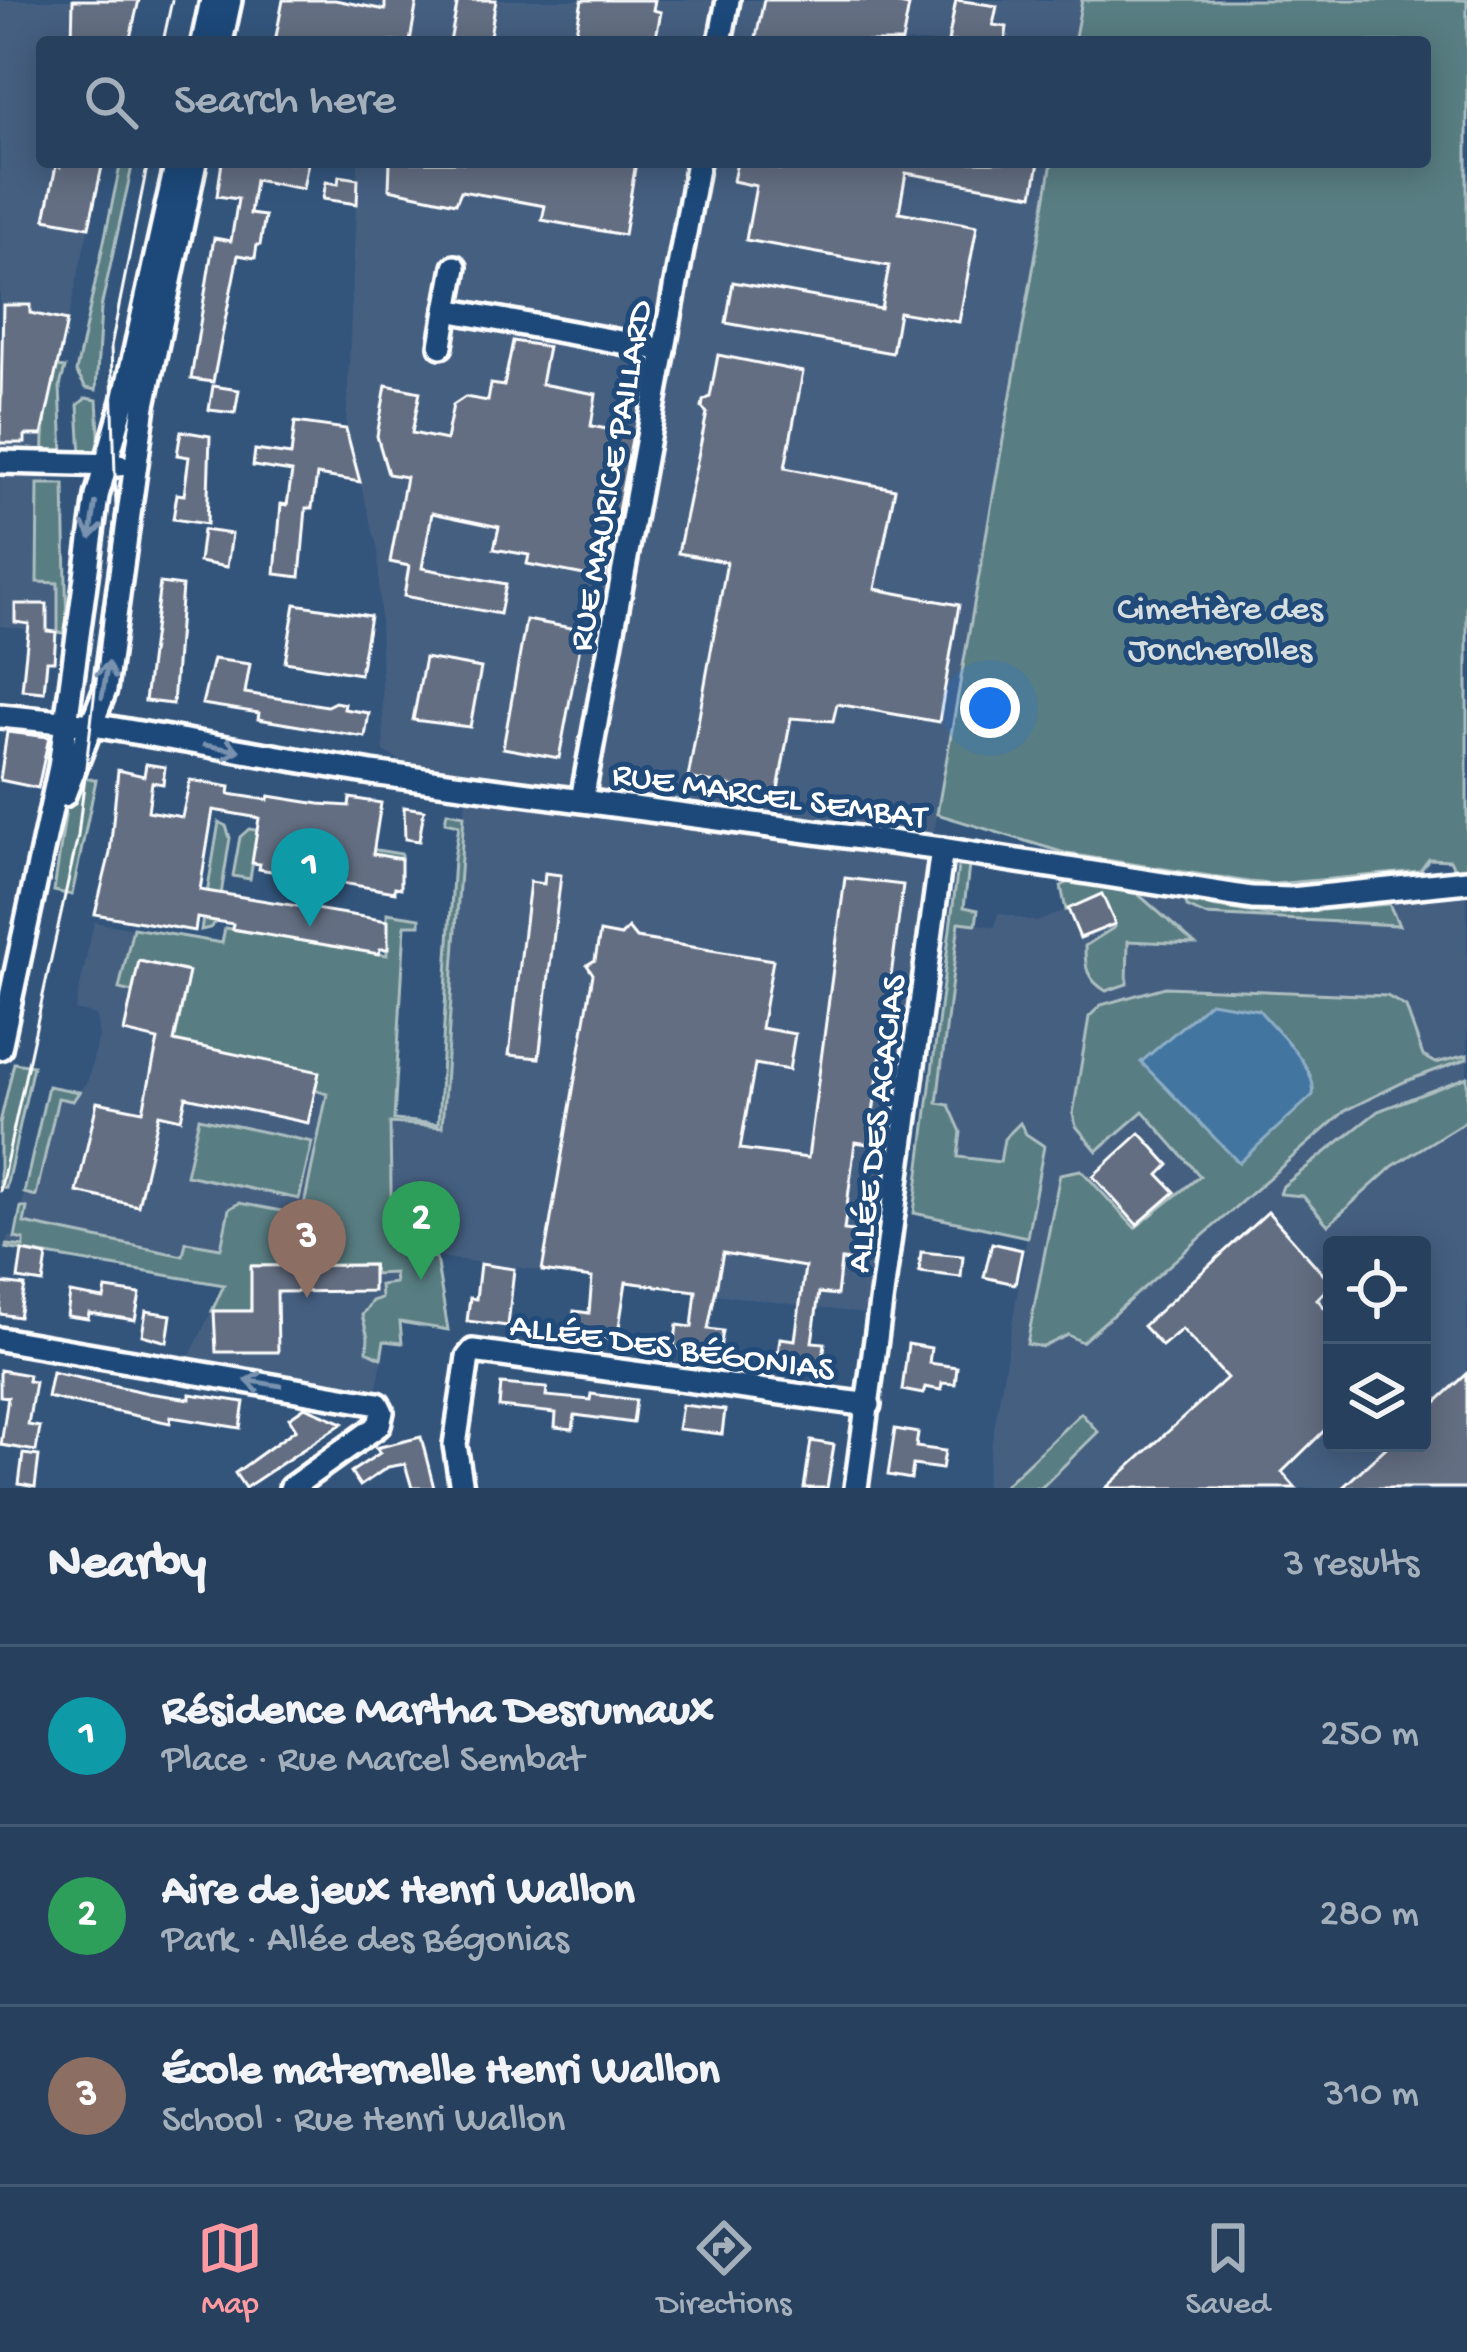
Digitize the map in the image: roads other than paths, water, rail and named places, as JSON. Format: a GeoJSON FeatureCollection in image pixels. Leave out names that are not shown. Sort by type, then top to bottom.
{"type":"FeatureCollection","features":[{"type":"Feature","properties":{"kind":"street"},"geometry":{"type":"LineString","coordinates":[[203,36],[212,0]]}},
{"type":"Feature","properties":{"kind":"street"},"geometry":{"type":"LineString","coordinates":[[221,36],[230,0]]}},
{"type":"Feature","properties":{"kind":"street"},"geometry":{"type":"LineString","coordinates":[[721,36],[728,0]]}},
{"type":"Feature","properties":{"kind":"street"},"geometry":{"type":"LineString","coordinates":[[0,1048],[40,870],[97,496],[124,401],[176,168]]}},
{"type":"Feature","properties":{"kind":"street"},"geometry":{"type":"LineString","coordinates":[[40,870],[105,690],[152,360],[194,168]]}},
{"type":"Feature","properties":{"kind":"street","name":"RUE MAURICE PAILLARD"},"geometry":{"type":"LineString","coordinates":[[582,800],[697,168]]}},
{"type":"Feature","properties":{"kind":"street"},"geometry":{"type":"LineString","coordinates":[[441,346],[455,267]]}},
{"type":"Feature","properties":{"kind":"street"},"geometry":{"type":"LineString","coordinates":[[447,310],[664,350]]}},
{"type":"Feature","properties":{"kind":"street"},"geometry":{"type":"LineString","coordinates":[[0,462],[135,467]]}},
{"type":"Feature","properties":{"kind":"street","name":"RUE MARCEL SEMBAT"},"geometry":{"type":"LineString","coordinates":[[0,716],[93,724],[351,769],[941,849],[1252,898],[1291,899],[1467,881]]}},
{"type":"Feature","properties":{"kind":"street","name":"ALLÉE DES ACACIAS"},"geometry":{"type":"LineString","coordinates":[[856,1488],[941,849]]}},
{"type":"Feature","properties":{"kind":"street"},"geometry":{"type":"LineString","coordinates":[[0,1339],[378,1404],[380,1425],[291,1488]]}},
{"type":"Feature","properties":{"kind":"street","name":"ALLÉE DES BÉGONIAS"},"geometry":{"type":"LineString","coordinates":[[462,1488],[455,1450],[470,1354],[481,1351],[869,1405]]}},
{"type":"Feature","properties":{"kind":"tram line"},"geometry":{"type":"LineString","coordinates":[[164,36],[172,0]]}},
{"type":"Feature","properties":{"kind":"tram line"},"geometry":{"type":"LineString","coordinates":[[0,1191],[78,836],[116,507],[111,346],[147,168]]}},
{"type":"Feature","properties":{"kind":"place","name":"Résidence Martha Desrumaux"},"geometry":{"type":"Point","coordinates":[310,927]}},
{"type":"Feature","properties":{"kind":"place","name":"Aire de jeux Henri Wallon"},"geometry":{"type":"Point","coordinates":[421,1280]}},
{"type":"Feature","properties":{"kind":"place","name":"École maternelle Henri Wallon"},"geometry":{"type":"Point","coordinates":[307,1298]}},
{"type":"Feature","properties":{"kind":"park label","name":"Cimetière des Joncherolles"},"geometry":{"type":"Point","coordinates":[1220,626]}}]}
